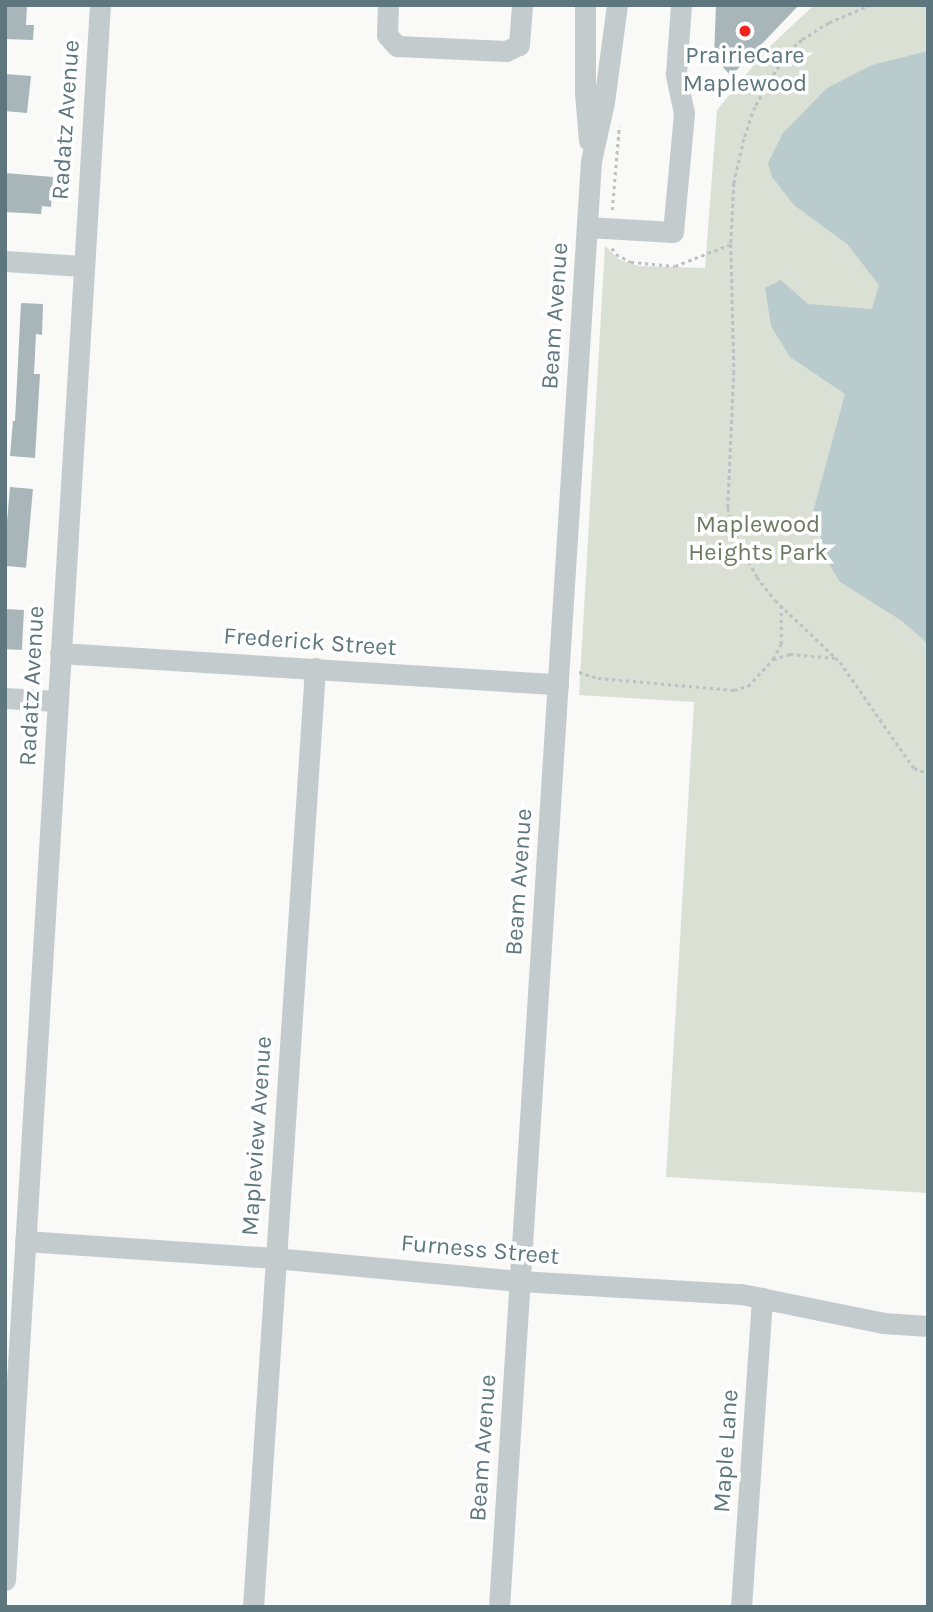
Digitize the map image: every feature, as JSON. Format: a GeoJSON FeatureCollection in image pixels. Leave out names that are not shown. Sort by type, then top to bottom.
{"type":"FeatureCollection","features":[{"type":"Feature","properties":{"kind":"street","name":"Radatz Avenue"},"geometry":{"type":"LineString","coordinates":[[5,1580],[82,266],[100,5]]}},
{"type":"Feature","properties":{"kind":"street"},"geometry":{"type":"LineString","coordinates":[[388,5],[387,35],[397,46],[506,51],[519,46],[523,5]]}},
{"type":"Feature","properties":{"kind":"street","name":"Beam Avenue"},"geometry":{"type":"LineString","coordinates":[[499,1607],[591,161],[585,93],[585,5]]}},
{"type":"Feature","properties":{"kind":"street","name":"Beam Avenue"},"geometry":{"type":"LineString","coordinates":[[591,161],[604,102],[617,5]]}},
{"type":"Feature","properties":{"kind":"street"},"geometry":{"type":"LineString","coordinates":[[587,227],[673,232],[684,113],[676,74],[681,5]]}},
{"type":"Feature","properties":{"kind":"street"},"geometry":{"type":"LineString","coordinates":[[5,261],[82,266]]}},
{"type":"Feature","properties":{"kind":"street","name":"Frederick Street"},"geometry":{"type":"LineString","coordinates":[[60,653],[315,668],[558,675]]}},
{"type":"Feature","properties":{"kind":"street","name":"Mapleview Avenue"},"geometry":{"type":"LineString","coordinates":[[253,1607],[315,668]]}},
{"type":"Feature","properties":{"kind":"street"},"geometry":{"type":"LineString","coordinates":[[5,698],[57,701]]}},
{"type":"Feature","properties":{"kind":"street","name":"Furness Street"},"geometry":{"type":"LineString","coordinates":[[25,1241],[275,1258],[520,1280],[741,1294],[883,1323],[928,1326]]}},
{"type":"Feature","properties":{"kind":"street","name":"Maple Lane"},"geometry":{"type":"LineString","coordinates":[[741,1607],[762,1298]]}},
{"type":"Feature","properties":{"kind":"path"},"geometry":{"type":"LineString","coordinates":[[871,5],[829,23],[786,54],[755,107],[744,139],[734,183],[734,371],[728,508],[739,543],[757,577],[781,605],[836,658],[915,768],[928,773]]}},
{"type":"Feature","properties":{"kind":"path"},"geometry":{"type":"LineString","coordinates":[[611,228],[610,243],[616,254],[631,262],[650,266],[675,266],[732,244]]}},
{"type":"Feature","properties":{"kind":"path"},"geometry":{"type":"LineString","coordinates":[[558,675],[734,690],[748,686],[773,659],[781,645],[781,605]]}},
{"type":"Feature","properties":{"kind":"path"},"geometry":{"type":"LineString","coordinates":[[773,659],[790,653],[836,658]]}},
{"type":"Feature","properties":{"kind":"green space","name":"Maplewood Heights Park"},"geometry":{"type":"Polygon","coordinates":[[[814,5],[928,5],[928,1193],[666,1177],[694,702],[579,695],[605,246],[620,260],[639,266],[705,268],[717,110],[766,50],[814,5]]]}},
{"type":"Feature","properties":{"kind":"shaded area"},"geometry":{"type":"Polygon","coordinates":[[[928,51],[928,644],[902,621],[840,582],[829,564],[813,512],[845,394],[790,357],[771,326],[765,288],[781,280],[808,304],[872,309],[879,285],[847,244],[794,205],[772,177],[768,163],[783,133],[827,88],[872,65],[928,51]]]}},
{"type":"Feature","properties":{"kind":"building"},"geometry":{"type":"Polygon","coordinates":[[[6,5],[27,5],[26,25],[34,25],[33,40],[5,39],[6,5]]]}},
{"type":"Feature","properties":{"kind":"building","name":"PrairieCare Maplewood"},"geometry":{"type":"Polygon","coordinates":[[[716,5],[799,5],[731,76],[714,57],[716,5]]]}},
{"type":"Feature","properties":{"kind":"building"},"geometry":{"type":"Polygon","coordinates":[[[5,74],[31,76],[27,113],[5,111],[5,74]]]}},
{"type":"Feature","properties":{"kind":"building"},"geometry":{"type":"Polygon","coordinates":[[[5,173],[53,177],[51,207],[42,206],[41,214],[5,212],[5,173]]]}},
{"type":"Feature","properties":{"kind":"building"},"geometry":{"type":"Polygon","coordinates":[[[21,303],[43,304],[42,335],[36,334],[34,374],[40,374],[35,458],[10,456],[15,421],[21,303]]]}},
{"type":"Feature","properties":{"kind":"building"},"geometry":{"type":"Polygon","coordinates":[[[10,487],[33,489],[26,568],[5,566],[10,487]]]}},
{"type":"Feature","properties":{"kind":"building"},"geometry":{"type":"Polygon","coordinates":[[[5,609],[24,610],[22,650],[5,649],[5,609]]]}},
{"type":"Feature","properties":{"kind":"place","name":"PrairieCare Maplewood"},"geometry":{"type":"Point","coordinates":[745,31]}}]}
